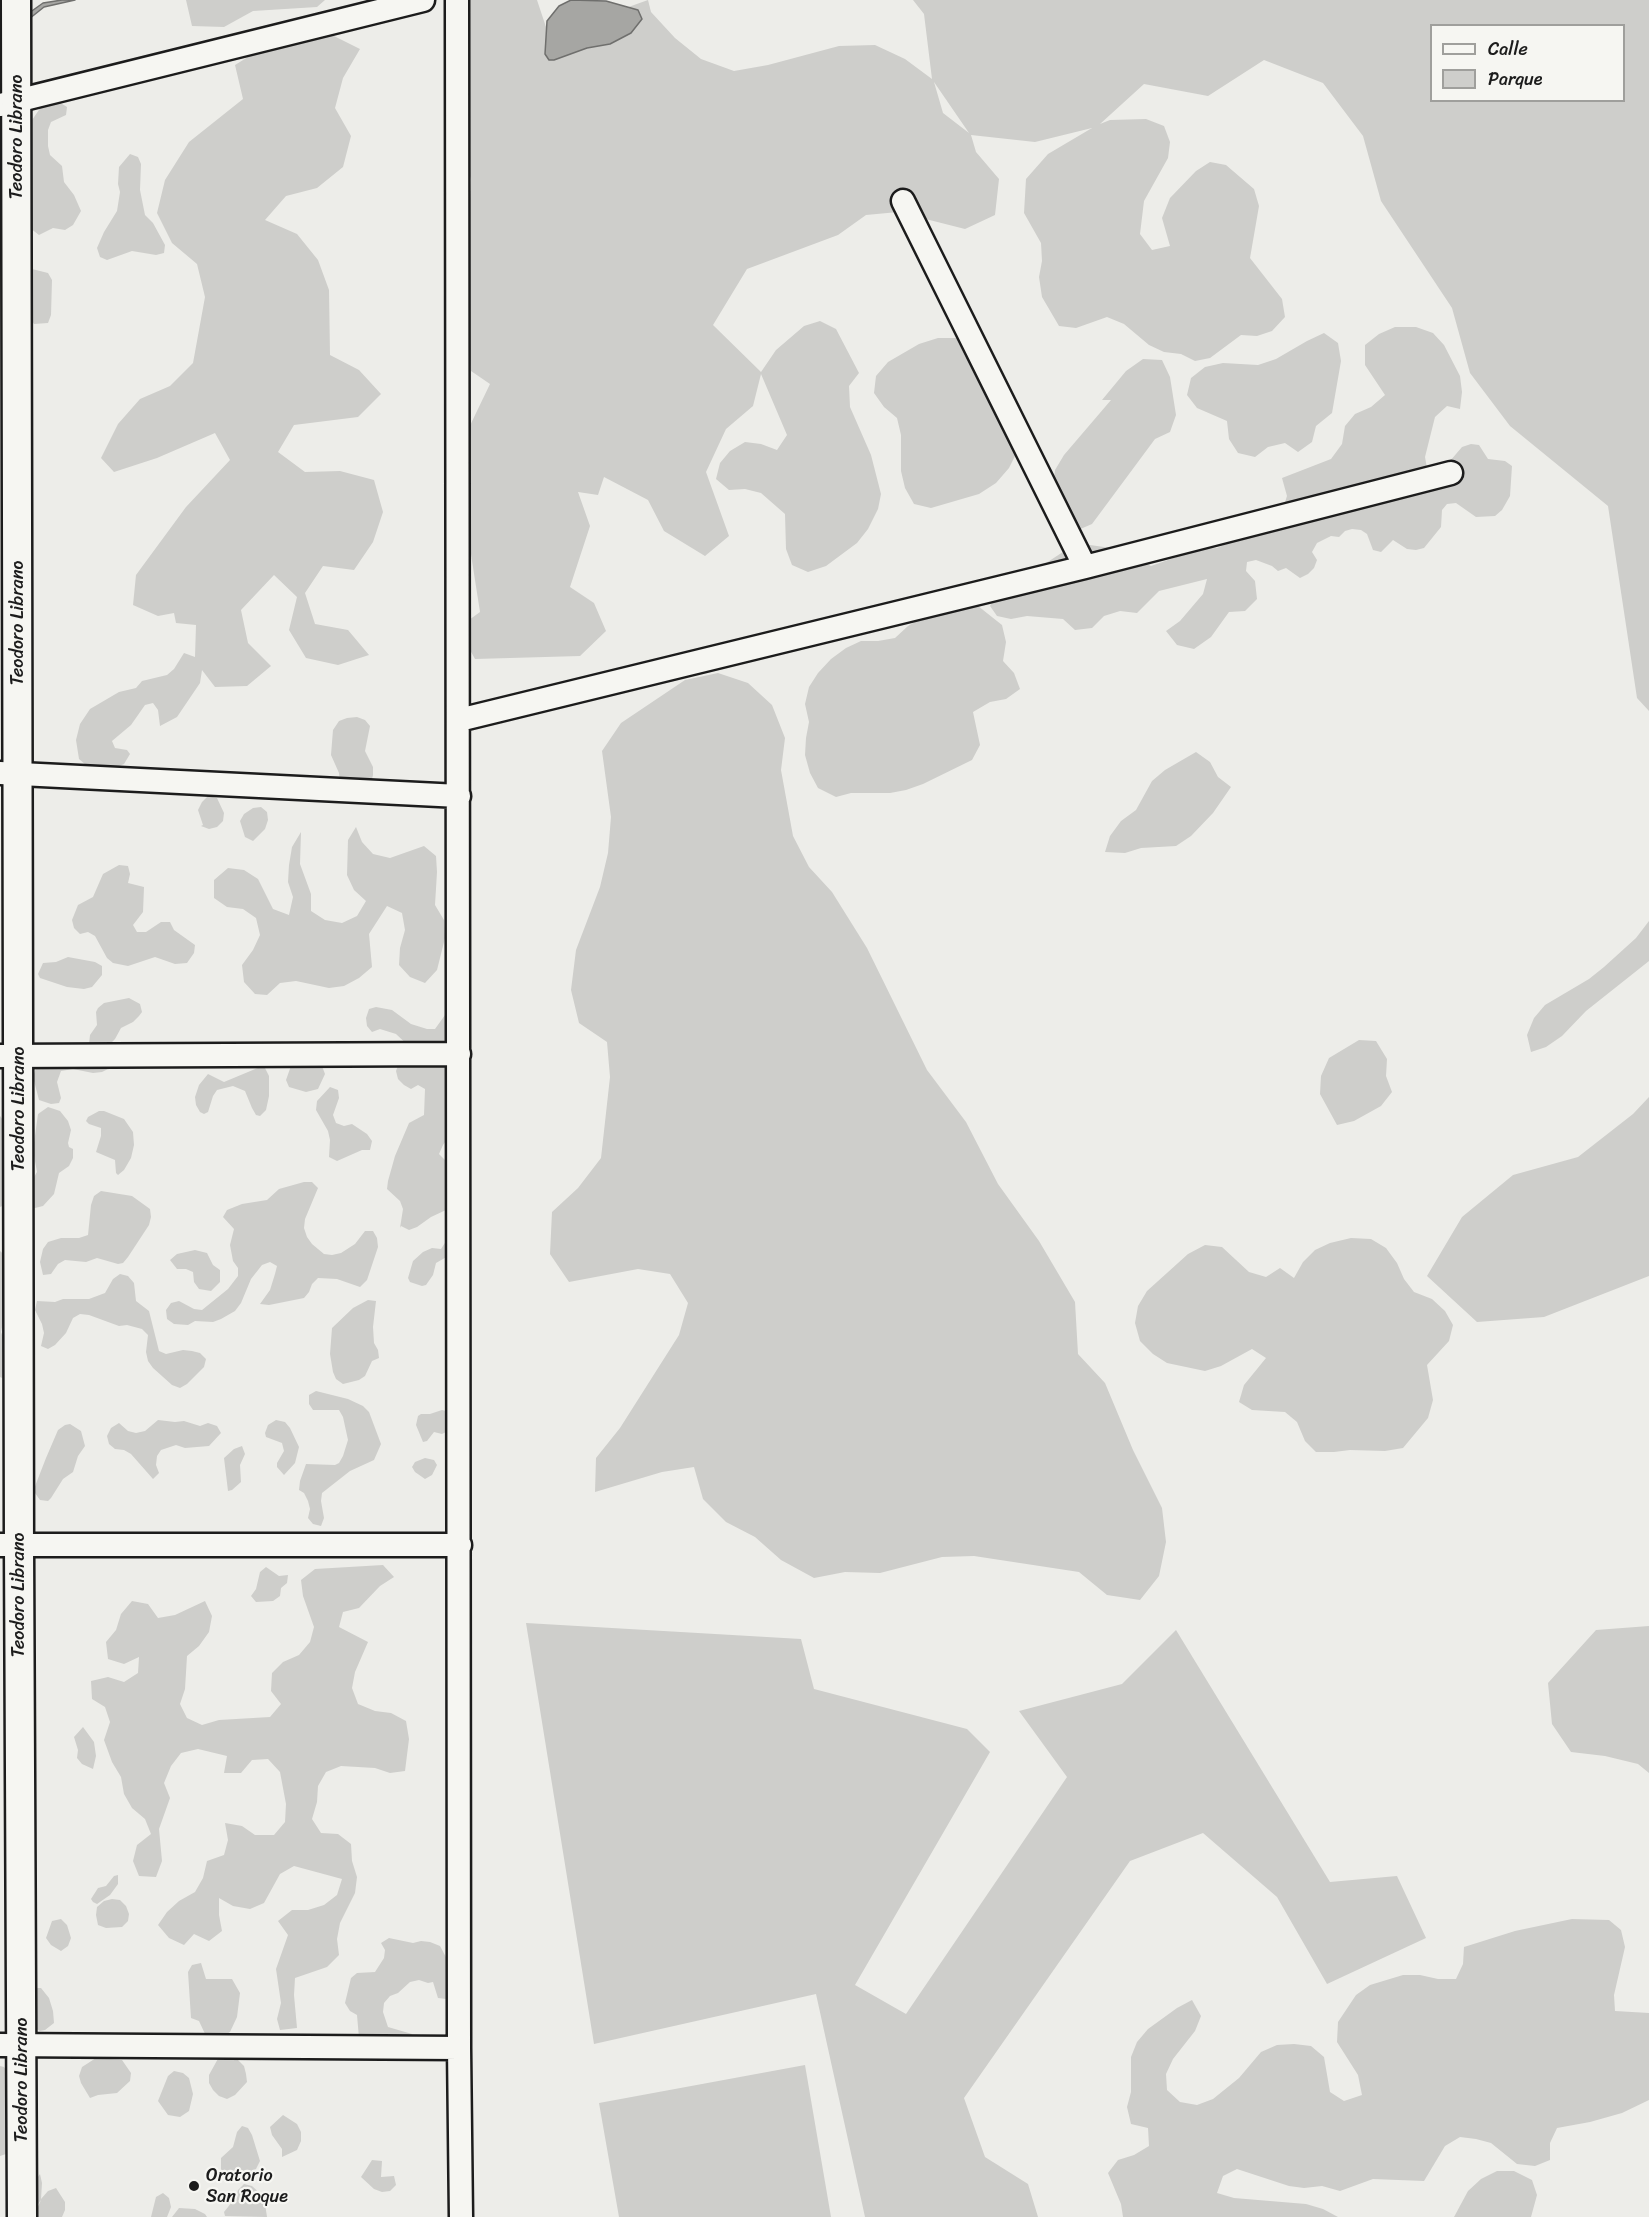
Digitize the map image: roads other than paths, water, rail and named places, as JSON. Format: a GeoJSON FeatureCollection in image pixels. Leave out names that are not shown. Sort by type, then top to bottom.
{"type":"FeatureCollection","features":[{"type":"Feature","properties":{"kind":"main road","name":"Teodoro Librano"},"geometry":{"type":"LineString","coordinates":[[16,0],[9,103],[9,1546],[11,2045],[22,2217]]}},
{"type":"Feature","properties":{"kind":"street"},"geometry":{"type":"LineString","coordinates":[[9,103],[423,0]]}},
{"type":"Feature","properties":{"kind":"street"},"geometry":{"type":"LineString","coordinates":[[457,0],[461,2217]]}},
{"type":"Feature","properties":{"kind":"street"},"geometry":{"type":"LineString","coordinates":[[903,201],[1085,567]]}},
{"type":"Feature","properties":{"kind":"street"},"geometry":{"type":"LineString","coordinates":[[459,720],[1085,567],[1451,473]]}},
{"type":"Feature","properties":{"kind":"street"},"geometry":{"type":"LineString","coordinates":[[9,774],[459,796]]}},
{"type":"Feature","properties":{"kind":"street"},"geometry":{"type":"LineString","coordinates":[[9,1056],[459,1054]]}},
{"type":"Feature","properties":{"kind":"street"},"geometry":{"type":"LineString","coordinates":[[9,1546],[460,1545]]}},
{"type":"Feature","properties":{"kind":"street"},"geometry":{"type":"LineString","coordinates":[[11,2045],[459,2048]]}},
{"type":"Feature","properties":{"kind":"place","name":"Oratorio San Roque"},"geometry":{"type":"Point","coordinates":[194,2186]}}]}
